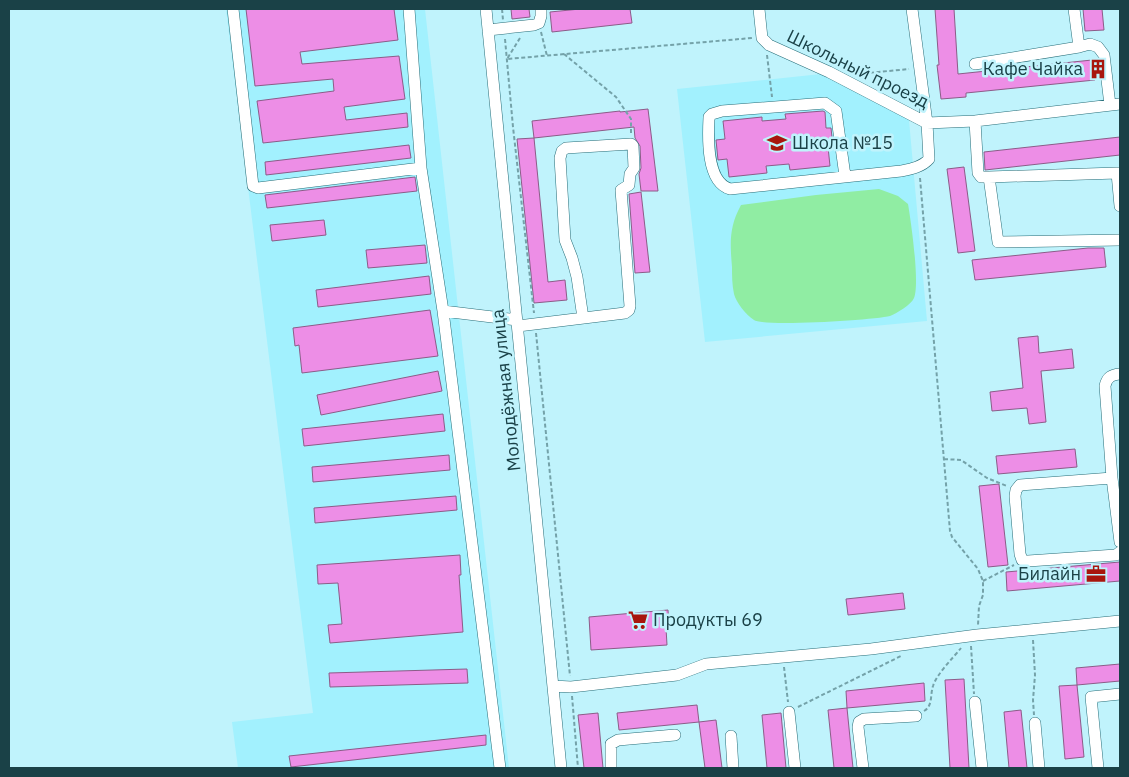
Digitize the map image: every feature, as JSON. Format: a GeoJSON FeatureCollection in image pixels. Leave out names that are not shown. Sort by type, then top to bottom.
{"type":"FeatureCollection","features":[{"type":"Feature","properties":{"kind":"street"},"geometry":{"type":"LineString","coordinates":[[233,9],[253,186],[258,188],[421,168]]}},
{"type":"Feature","properties":{"kind":"street"},"geometry":{"type":"LineString","coordinates":[[409,9],[421,168],[443,311],[500,768]]}},
{"type":"Feature","properties":{"kind":"street","name":"Молодёжная улица"},"geometry":{"type":"LineString","coordinates":[[486,9],[561,768]]}},
{"type":"Feature","properties":{"kind":"street"},"geometry":{"type":"LineString","coordinates":[[488,30],[539,23],[541,9]]}},
{"type":"Feature","properties":{"kind":"street","name":"Школьный проезд"},"geometry":{"type":"LineString","coordinates":[[759,9],[765,42],[829,72],[926,124],[975,121],[1115,105]]}},
{"type":"Feature","properties":{"kind":"street"},"geometry":{"type":"LineString","coordinates":[[846,176],[836,111],[825,102],[722,111],[709,117],[708,138],[712,168],[718,182],[730,189],[901,171],[919,167],[929,159],[912,9]]}},
{"type":"Feature","properties":{"kind":"street"},"geometry":{"type":"LineString","coordinates":[[1074,9],[1079,47]]}},
{"type":"Feature","properties":{"kind":"street"},"geometry":{"type":"LineString","coordinates":[[975,64],[1090,44],[1098,47],[1104,55],[1115,105]]}},
{"type":"Feature","properties":{"kind":"street"},"geometry":{"type":"LineString","coordinates":[[975,121],[978,173],[981,177],[1118,173],[1120,206]]}},
{"type":"Feature","properties":{"kind":"street"},"geometry":{"type":"LineString","coordinates":[[443,311],[517,323],[536,324],[625,313],[629,310],[621,190],[629,185],[630,174],[634,168],[633,146],[631,144],[566,148],[562,151],[560,158],[565,240],[577,277],[583,318]]}},
{"type":"Feature","properties":{"kind":"street"},"geometry":{"type":"LineString","coordinates":[[989,177],[998,242],[1120,240]]}},
{"type":"Feature","properties":{"kind":"street"},"geometry":{"type":"LineString","coordinates":[[1120,374],[1112,375],[1106,379],[1105,386],[1112,478],[1120,542]]}},
{"type":"Feature","properties":{"kind":"street"},"geometry":{"type":"LineString","coordinates":[[1112,478],[1020,485],[1016,490],[1020,554],[1022,560],[1116,555],[1120,552]]}},
{"type":"Feature","properties":{"kind":"street"},"geometry":{"type":"LineString","coordinates":[[553,686],[571,687],[677,675],[706,664],[871,649],[973,636],[1120,621]]}},
{"type":"Feature","properties":{"kind":"street"},"geometry":{"type":"LineString","coordinates":[[1098,768],[1091,697],[1120,694]]}},
{"type":"Feature","properties":{"kind":"street"},"geometry":{"type":"LineString","coordinates":[[975,702],[982,768]]}},
{"type":"Feature","properties":{"kind":"street"},"geometry":{"type":"LineString","coordinates":[[789,712],[795,768]]}},
{"type":"Feature","properties":{"kind":"street"},"geometry":{"type":"LineString","coordinates":[[863,768],[859,722],[864,719],[916,716]]}},
{"type":"Feature","properties":{"kind":"street"},"geometry":{"type":"LineString","coordinates":[[1034,723],[1039,768]]}},
{"type":"Feature","properties":{"kind":"street"},"geometry":{"type":"LineString","coordinates":[[611,768],[611,744],[618,740],[674,735]]}},
{"type":"Feature","properties":{"kind":"street"},"geometry":{"type":"LineString","coordinates":[[731,736],[732,768]]}},
{"type":"Feature","properties":{"kind":"path"},"geometry":{"type":"LineString","coordinates":[[502,9],[513,127],[536,324],[578,768]]}},
{"type":"Feature","properties":{"kind":"path"},"geometry":{"type":"LineString","coordinates":[[539,23],[547,56]]}},
{"type":"Feature","properties":{"kind":"path"},"geometry":{"type":"LineString","coordinates":[[507,59],[527,26]]}},
{"type":"Feature","properties":{"kind":"path"},"geometry":{"type":"LineString","coordinates":[[507,59],[765,42],[773,106]]}},
{"type":"Feature","properties":{"kind":"path"},"geometry":{"type":"LineString","coordinates":[[564,54],[616,97],[624,107],[631,119],[631,144]]}},
{"type":"Feature","properties":{"kind":"path"},"geometry":{"type":"LineString","coordinates":[[857,74],[911,69]]}},
{"type":"Feature","properties":{"kind":"path"},"geometry":{"type":"LineString","coordinates":[[919,167],[936,384],[952,537],[978,569],[984,581],[983,595],[973,636],[975,702]]}},
{"type":"Feature","properties":{"kind":"path"},"geometry":{"type":"LineString","coordinates":[[944,459],[961,460],[987,478],[1016,490]]}},
{"type":"Feature","properties":{"kind":"path"},"geometry":{"type":"LineString","coordinates":[[984,581],[1022,560]]}},
{"type":"Feature","properties":{"kind":"path"},"geometry":{"type":"LineString","coordinates":[[1033,630],[1035,675],[1034,723]]}},
{"type":"Feature","properties":{"kind":"path"},"geometry":{"type":"LineString","coordinates":[[916,716],[927,709],[931,701],[933,684],[973,636]]}},
{"type":"Feature","properties":{"kind":"path"},"geometry":{"type":"LineString","coordinates":[[782,657],[789,712],[903,655]]}},
{"type":"Feature","properties":{"kind":"shaded area"},"geometry":{"type":"Polygon","coordinates":[[[226,9],[425,9],[509,768],[238,768],[232,722],[313,713],[226,9]]]}},
{"type":"Feature","properties":{"kind":"shaded area"},"geometry":{"type":"Polygon","coordinates":[[[821,74],[909,120],[927,321],[705,342],[677,89],[821,74]]]}},
{"type":"Feature","properties":{"kind":"green space"},"geometry":{"type":"Polygon","coordinates":[[[879,189],[898,196],[908,204],[916,280],[916,291],[910,303],[890,316],[820,322],[762,322],[754,320],[745,312],[737,301],[732,284],[731,235],[734,221],[741,205],[879,189]]]}},
{"type":"Feature","properties":{"kind":"building"},"geometry":{"type":"Polygon","coordinates":[[[246,9],[394,9],[398,40],[300,52],[302,64],[399,56],[405,99],[344,107],[346,120],[407,113],[408,127],[263,143],[257,101],[334,91],[333,79],[255,86],[246,9]]]}},
{"type":"Feature","properties":{"kind":"building"},"geometry":{"type":"Polygon","coordinates":[[[511,9],[529,9],[530,17],[512,19],[511,9]]]}},
{"type":"Feature","properties":{"kind":"building"},"geometry":{"type":"Polygon","coordinates":[[[580,9],[630,9],[632,23],[552,32],[550,12],[580,9]]]}},
{"type":"Feature","properties":{"kind":"building"},"geometry":{"type":"Polygon","coordinates":[[[935,9],[954,9],[958,74],[1092,60],[1093,63],[1097,63],[1099,76],[1094,77],[1095,80],[966,93],[966,97],[941,99],[937,65],[939,65],[935,9]]]}},
{"type":"Feature","properties":{"kind":"building"},"geometry":{"type":"Polygon","coordinates":[[[1083,9],[1102,9],[1104,30],[1085,31],[1083,9]]]}},
{"type":"Feature","properties":{"kind":"building"},"geometry":{"type":"Polygon","coordinates":[[[648,109],[658,191],[641,191],[639,174],[641,168],[640,146],[635,138],[634,127],[534,138],[532,121],[648,109]]]}},
{"type":"Feature","properties":{"kind":"building","name":"Школа №15"},"geometry":{"type":"Polygon","coordinates":[[[825,112],[826,128],[831,128],[833,147],[828,147],[830,166],[790,170],[789,164],[766,166],[767,173],[729,177],[727,159],[718,160],[716,140],[725,139],[723,121],[762,117],[762,121],[786,119],[785,114],[825,112]]]}},
{"type":"Feature","properties":{"kind":"building"},"geometry":{"type":"Polygon","coordinates":[[[1120,137],[1120,155],[985,170],[984,152],[1120,137]]]}},
{"type":"Feature","properties":{"kind":"building"},"geometry":{"type":"Polygon","coordinates":[[[534,138],[548,282],[565,280],[567,300],[534,303],[517,139],[534,138]]]}},
{"type":"Feature","properties":{"kind":"building"},"geometry":{"type":"Polygon","coordinates":[[[409,145],[411,158],[266,175],[265,162],[409,145]]]}},
{"type":"Feature","properties":{"kind":"building"},"geometry":{"type":"Polygon","coordinates":[[[964,167],[975,251],[958,253],[947,169],[964,167]]]}},
{"type":"Feature","properties":{"kind":"building"},"geometry":{"type":"Polygon","coordinates":[[[415,177],[417,191],[267,208],[265,195],[415,177]]]}},
{"type":"Feature","properties":{"kind":"building"},"geometry":{"type":"Polygon","coordinates":[[[641,192],[650,272],[635,273],[629,194],[641,192]]]}},
{"type":"Feature","properties":{"kind":"building"},"geometry":{"type":"Polygon","coordinates":[[[324,220],[326,235],[272,241],[270,225],[324,220]]]}},
{"type":"Feature","properties":{"kind":"building"},"geometry":{"type":"Polygon","coordinates":[[[425,245],[427,263],[368,268],[366,250],[425,245]]]}},
{"type":"Feature","properties":{"kind":"building"},"geometry":{"type":"Polygon","coordinates":[[[1104,248],[1106,267],[975,280],[972,260],[1104,248]]]}},
{"type":"Feature","properties":{"kind":"building"},"geometry":{"type":"Polygon","coordinates":[[[429,276],[431,294],[318,307],[316,290],[429,276]]]}},
{"type":"Feature","properties":{"kind":"building"},"geometry":{"type":"Polygon","coordinates":[[[430,310],[438,356],[302,373],[299,345],[295,346],[293,328],[430,310]]]}},
{"type":"Feature","properties":{"kind":"building"},"geometry":{"type":"Polygon","coordinates":[[[1038,336],[1039,353],[1072,349],[1074,368],[1041,371],[1046,422],[1029,424],[1027,408],[992,411],[990,392],[1023,388],[1018,338],[1038,336]]]}},
{"type":"Feature","properties":{"kind":"building"},"geometry":{"type":"Polygon","coordinates":[[[438,371],[442,391],[321,415],[317,395],[438,371]]]}},
{"type":"Feature","properties":{"kind":"building"},"geometry":{"type":"Polygon","coordinates":[[[443,414],[445,431],[304,446],[302,429],[443,414]]]}},
{"type":"Feature","properties":{"kind":"building"},"geometry":{"type":"Polygon","coordinates":[[[1075,449],[1077,467],[998,474],[996,456],[1075,449]]]}},
{"type":"Feature","properties":{"kind":"building"},"geometry":{"type":"Polygon","coordinates":[[[449,455],[450,470],[313,482],[312,467],[449,455]]]}},
{"type":"Feature","properties":{"kind":"building"},"geometry":{"type":"Polygon","coordinates":[[[999,484],[1008,565],[988,567],[979,486],[999,484]]]}},
{"type":"Feature","properties":{"kind":"building"},"geometry":{"type":"Polygon","coordinates":[[[456,496],[457,510],[315,523],[314,508],[456,496]]]}},
{"type":"Feature","properties":{"kind":"building"},"geometry":{"type":"Polygon","coordinates":[[[460,555],[461,575],[459,575],[463,632],[330,643],[328,625],[342,624],[338,583],[318,584],[317,565],[460,555]]]}},
{"type":"Feature","properties":{"kind":"building"},"geometry":{"type":"Polygon","coordinates":[[[1120,562],[1120,581],[1007,591],[1006,572],[1120,562]]]}},
{"type":"Feature","properties":{"kind":"building"},"geometry":{"type":"Polygon","coordinates":[[[903,593],[905,609],[848,615],[846,599],[903,593]]]}},
{"type":"Feature","properties":{"kind":"building"},"geometry":{"type":"Polygon","coordinates":[[[668,610],[669,628],[666,628],[667,645],[591,650],[589,617],[668,610]]]}},
{"type":"Feature","properties":{"kind":"building"},"geometry":{"type":"Polygon","coordinates":[[[1120,664],[1120,681],[1077,685],[1076,668],[1120,664]]]}},
{"type":"Feature","properties":{"kind":"building"},"geometry":{"type":"Polygon","coordinates":[[[467,669],[468,683],[330,687],[329,673],[467,669]]]}},
{"type":"Feature","properties":{"kind":"building"},"geometry":{"type":"Polygon","coordinates":[[[964,679],[969,768],[950,768],[945,680],[964,679]]]}},
{"type":"Feature","properties":{"kind":"building"},"geometry":{"type":"Polygon","coordinates":[[[924,683],[925,701],[847,708],[846,691],[924,683]]]}},
{"type":"Feature","properties":{"kind":"building"},"geometry":{"type":"Polygon","coordinates":[[[1077,685],[1084,757],[1065,759],[1059,686],[1077,685]]]}},
{"type":"Feature","properties":{"kind":"building"},"geometry":{"type":"Polygon","coordinates":[[[697,705],[699,722],[619,730],[617,713],[697,705]]]}},
{"type":"Feature","properties":{"kind":"building"},"geometry":{"type":"Polygon","coordinates":[[[847,708],[853,768],[834,768],[828,710],[847,708]]]}},
{"type":"Feature","properties":{"kind":"building"},"geometry":{"type":"Polygon","coordinates":[[[1021,710],[1027,768],[1009,768],[1004,712],[1021,710]]]}},
{"type":"Feature","properties":{"kind":"building"},"geometry":{"type":"Polygon","coordinates":[[[598,713],[603,768],[584,768],[578,715],[598,713]]]}},
{"type":"Feature","properties":{"kind":"building"},"geometry":{"type":"Polygon","coordinates":[[[781,713],[786,768],[767,768],[762,715],[781,713]]]}},
{"type":"Feature","properties":{"kind":"building"},"geometry":{"type":"Polygon","coordinates":[[[716,720],[722,768],[705,768],[699,722],[716,720]]]}},
{"type":"Feature","properties":{"kind":"building"},"geometry":{"type":"Polygon","coordinates":[[[486,735],[486,745],[291,767],[289,756],[486,735]]]}},
{"type":"Feature","properties":{"kind":"place","name":"Кафе Чайка"},"geometry":{"type":"Point","coordinates":[1098,69]}},
{"type":"Feature","properties":{"kind":"place","name":"Школа №15"},"geometry":{"type":"Point","coordinates":[777,143]}},
{"type":"Feature","properties":{"kind":"place","name":"Билайн"},"geometry":{"type":"Point","coordinates":[1096,574]}},
{"type":"Feature","properties":{"kind":"place","name":"Продукты 69"},"geometry":{"type":"Point","coordinates":[638,620]}}]}
